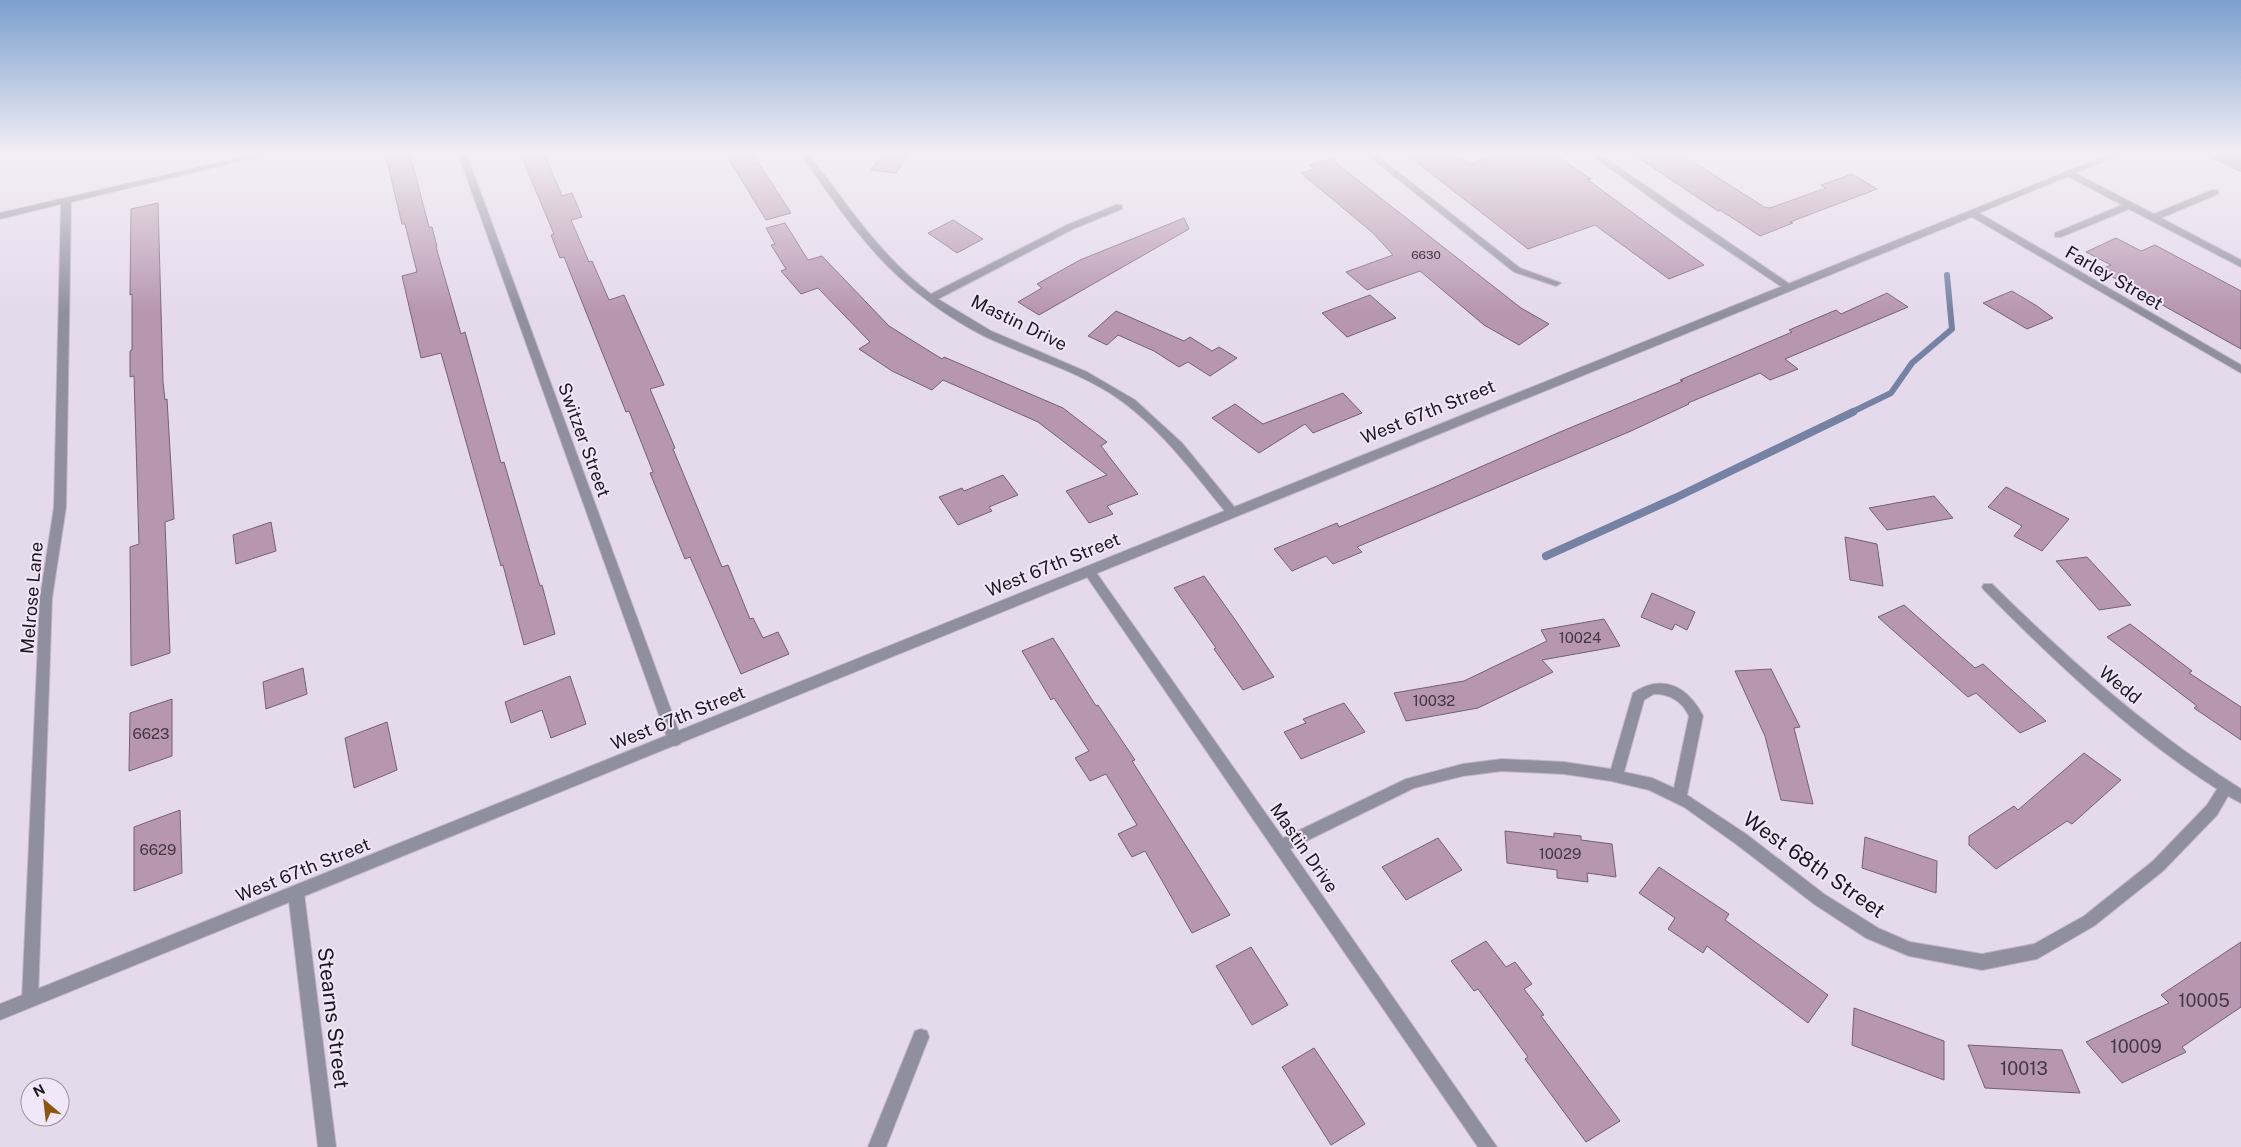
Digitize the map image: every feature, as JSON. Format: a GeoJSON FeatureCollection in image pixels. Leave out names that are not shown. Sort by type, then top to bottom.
{"type":"FeatureCollection","features":[{"type":"Feature","properties":{"kind":"street"},"geometry":{"type":"LineString","coordinates":[[0,216],[42,207]]}},
{"type":"Feature","properties":{"kind":"street","name":"Melrose Lane"},"geometry":{"type":"LineString","coordinates":[[30,1000],[46,598],[60,507],[66,207]]}},
{"type":"Feature","properties":{"kind":"street","name":"Switzer Street"},"geometry":{"type":"LineString","coordinates":[[482,207],[674,740]]}},
{"type":"Feature","properties":{"kind":"street","name":"Mastin Drive"},"geometry":{"type":"LineString","coordinates":[[845,207],[879,252],[902,276],[932,298],[986,332],[1112,389],[1140,407],[1232,512]]}},
{"type":"Feature","properties":{"kind":"street"},"geometry":{"type":"LineString","coordinates":[[932,298],[1070,227],[1118,207]]}},
{"type":"Feature","properties":{"kind":"street"},"geometry":{"type":"LineString","coordinates":[[1437,207],[1517,270],[1556,283]]}},
{"type":"Feature","properties":{"kind":"street"},"geometry":{"type":"LineString","coordinates":[[1668,207],[1789,287]]}},
{"type":"Feature","properties":{"kind":"street","name":"West 67th Street"},"geometry":{"type":"LineString","coordinates":[[0,1012],[1990,207]]}},
{"type":"Feature","properties":{"kind":"street"},"geometry":{"type":"LineString","coordinates":[[2058,235],[2126,207]]}},
{"type":"Feature","properties":{"kind":"street"},"geometry":{"type":"LineString","coordinates":[[2133,207],[2241,264]]}},
{"type":"Feature","properties":{"kind":"street"},"geometry":{"type":"LineString","coordinates":[[2153,218],[2180,207]]}},
{"type":"Feature","properties":{"kind":"street","name":"Farley Street"},"geometry":{"type":"LineString","coordinates":[[1972,214],[2241,370]]}},
{"type":"Feature","properties":{"kind":"street","name":"Mastin Drive"},"geometry":{"type":"LineString","coordinates":[[1089,571],[1488,1147]]}},
{"type":"Feature","properties":{"kind":"street","name":"Wedd"},"geometry":{"type":"LineString","coordinates":[[1988,588],[2079,676],[2153,735],[2241,798]]}},
{"type":"Feature","properties":{"kind":"street"},"geometry":{"type":"LineString","coordinates":[[1616,776],[1638,697],[1651,688],[1670,690],[1687,700],[1696,716],[1679,798]]}},
{"type":"Feature","properties":{"kind":"street","name":"West 68th Street"},"geometry":{"type":"LineString","coordinates":[[1280,847],[1412,783],[1463,770],[1502,765],[1564,768],[1616,776],[1652,784],[1679,798],[1741,839],[1819,899],[1872,933],[1908,949],[1982,962],[2037,951],[2090,921],[2158,866],[2212,810],[2225,788]]}},
{"type":"Feature","properties":{"kind":"street","name":"Stearns Street"},"geometry":{"type":"LineString","coordinates":[[296,893],[328,1147]]}},
{"type":"Feature","properties":{"kind":"street"},"geometry":{"type":"LineString","coordinates":[[878,1147],[921,1036]]}},
{"type":"Feature","properties":{"kind":"building"},"geometry":{"type":"Polygon","coordinates":[[[158,207],[163,382],[165,400],[167,399],[174,519],[165,522],[170,653],[131,666],[130,547],[139,544],[134,376],[130,377],[130,351],[132,350],[132,294],[130,295],[131,209],[158,207]]]}},
{"type":"Feature","properties":{"kind":"building"},"geometry":{"type":"Polygon","coordinates":[[[398,207],[424,207],[429,227],[432,227],[461,334],[465,332],[501,463],[504,462],[540,586],[542,585],[555,634],[524,645],[503,565],[501,566],[441,353],[421,358],[402,276],[417,272],[405,224],[402,224],[398,207]]]}},
{"type":"Feature","properties":{"kind":"building"},"geometry":{"type":"Polygon","coordinates":[[[542,207],[578,207],[582,217],[571,220],[589,262],[592,261],[609,300],[624,295],[664,385],[650,389],[722,567],[728,565],[750,619],[753,618],[763,638],[778,632],[789,654],[741,674],[690,557],[685,559],[650,473],[653,472],[629,411],[626,412],[564,257],[560,258],[551,235],[554,234],[542,207]]]}},
{"type":"Feature","properties":{"kind":"building"},"geometry":{"type":"Polygon","coordinates":[[[758,207],[787,207],[791,213],[766,220],[758,207]]]}},
{"type":"Feature","properties":{"kind":"building"},"geometry":{"type":"Polygon","coordinates":[[[1341,207],[1392,207],[1521,308],[1549,324],[1519,345],[1484,325],[1420,271],[1367,290],[1346,272],[1393,255],[1373,233],[1341,207]]]}},
{"type":"Feature","properties":{"kind":"building"},"geometry":{"type":"Polygon","coordinates":[[[1474,207],[1624,207],[1704,265],[1669,279],[1595,225],[1528,249],[1474,207]]]}},
{"type":"Feature","properties":{"kind":"building"},"geometry":{"type":"Polygon","coordinates":[[[1711,207],[1831,207],[1760,236],[1720,210],[1718,211],[1711,207]]]}},
{"type":"Feature","properties":{"kind":"building"},"geometry":{"type":"Polygon","coordinates":[[[1184,218],[1189,229],[1039,315],[1018,302],[1042,288],[1037,284],[1080,260],[1184,218]]]}},
{"type":"Feature","properties":{"kind":"building"},"geometry":{"type":"Polygon","coordinates":[[[953,220],[983,239],[957,253],[928,233],[953,220]]]}},
{"type":"Feature","properties":{"kind":"building"},"geometry":{"type":"Polygon","coordinates":[[[785,223],[808,260],[822,256],[889,326],[942,359],[944,357],[1063,408],[1107,442],[1101,446],[1138,494],[1107,506],[1113,514],[1089,523],[1066,491],[1107,475],[1038,422],[943,380],[932,390],[892,371],[859,349],[870,342],[818,288],[801,294],[781,271],[786,269],[771,245],[775,244],[766,228],[785,223]]]}},
{"type":"Feature","properties":{"kind":"building"},"geometry":{"type":"Polygon","coordinates":[[[2116,238],[2141,251],[2155,245],[2241,291],[2241,349],[2100,270],[2111,265],[2086,252],[2116,238]]]}},
{"type":"Feature","properties":{"kind":"building"},"geometry":{"type":"Polygon","coordinates":[[[2012,291],[2053,318],[2027,329],[1983,303],[2012,291]]]}},
{"type":"Feature","properties":{"kind":"building"},"geometry":{"type":"Polygon","coordinates":[[[1887,293],[1908,307],[1785,359],[1798,369],[1770,380],[1760,373],[1688,403],[1631,431],[1357,547],[1362,552],[1333,564],[1326,556],[1292,571],[1274,549],[1337,523],[1339,527],[1683,381],[1680,380],[1792,332],[1789,330],[1836,310],[1841,314],[1887,293]]]}},
{"type":"Feature","properties":{"kind":"building"},"geometry":{"type":"Polygon","coordinates":[[[1370,295],[1396,318],[1347,337],[1322,313],[1370,295]]]}},
{"type":"Feature","properties":{"kind":"building"},"geometry":{"type":"Polygon","coordinates":[[[1116,311],[1184,341],[1190,337],[1212,351],[1219,347],[1237,358],[1210,376],[1188,362],[1179,367],[1154,351],[1118,335],[1107,345],[1088,336],[1116,311]]]}},
{"type":"Feature","properties":{"kind":"building"},"geometry":{"type":"Polygon","coordinates":[[[1343,393],[1362,413],[1313,433],[1305,424],[1259,453],[1212,418],[1235,404],[1263,424],[1343,393]]]}},
{"type":"Feature","properties":{"kind":"building"},"geometry":{"type":"Polygon","coordinates":[[[1003,475],[1018,495],[989,507],[992,511],[958,525],[939,497],[962,488],[964,491],[1003,475]]]}},
{"type":"Feature","properties":{"kind":"building"},"geometry":{"type":"Polygon","coordinates":[[[2006,487],[2069,519],[2042,551],[2014,536],[2022,526],[1988,507],[2006,487]]]}},
{"type":"Feature","properties":{"kind":"building"},"geometry":{"type":"Polygon","coordinates":[[[1934,496],[1953,518],[1887,530],[1869,508],[1934,496]]]}},
{"type":"Feature","properties":{"kind":"building"},"geometry":{"type":"Polygon","coordinates":[[[271,522],[276,551],[236,564],[233,535],[271,522]]]}},
{"type":"Feature","properties":{"kind":"building"},"geometry":{"type":"Polygon","coordinates":[[[1845,537],[1877,544],[1883,586],[1850,580],[1845,537]]]}},
{"type":"Feature","properties":{"kind":"building"},"geometry":{"type":"Polygon","coordinates":[[[2087,557],[2131,605],[2099,610],[2056,561],[2087,557]]]}},
{"type":"Feature","properties":{"kind":"building"},"geometry":{"type":"Polygon","coordinates":[[[1204,576],[1274,677],[1243,690],[1214,649],[1216,648],[1174,588],[1204,576]]]}},
{"type":"Feature","properties":{"kind":"building"},"geometry":{"type":"Polygon","coordinates":[[[1652,593],[1695,612],[1687,630],[1675,624],[1672,630],[1641,617],[1652,593]]]}},
{"type":"Feature","properties":{"kind":"building"},"geometry":{"type":"Polygon","coordinates":[[[1904,605],[1975,668],[1983,664],[2046,721],[2020,733],[1976,693],[1968,697],[1878,617],[1904,605]]]}},
{"type":"Feature","properties":{"kind":"building"},"geometry":{"type":"Polygon","coordinates":[[[1604,619],[1620,646],[1542,660],[1553,672],[1478,708],[1406,721],[1394,693],[1464,681],[1547,641],[1541,630],[1604,619]]]}},
{"type":"Feature","properties":{"kind":"building"},"geometry":{"type":"Polygon","coordinates":[[[2130,624],[2192,671],[2189,673],[2241,707],[2241,740],[2194,708],[2197,706],[2107,637],[2130,624]]]}},
{"type":"Feature","properties":{"kind":"building"},"geometry":{"type":"Polygon","coordinates":[[[1053,638],[1096,706],[1098,705],[1135,760],[1132,761],[1230,915],[1192,933],[1145,851],[1132,857],[1118,834],[1137,825],[1106,774],[1090,781],[1075,758],[1089,751],[1054,698],[1051,700],[1022,651],[1053,638]]]}},
{"type":"Feature","properties":{"kind":"building"},"geometry":{"type":"Polygon","coordinates":[[[303,668],[307,694],[266,709],[263,682],[303,668]]]}},
{"type":"Feature","properties":{"kind":"building"},"geometry":{"type":"Polygon","coordinates":[[[1771,669],[1800,727],[1794,728],[1813,804],[1781,800],[1765,736],[1735,671],[1771,669]]]}},
{"type":"Feature","properties":{"kind":"building"},"geometry":{"type":"Polygon","coordinates":[[[570,676],[586,724],[551,738],[542,710],[511,723],[505,702],[570,676]]]}},
{"type":"Feature","properties":{"kind":"building"},"geometry":{"type":"Polygon","coordinates":[[[172,699],[172,756],[129,771],[130,713],[172,699]]]}},
{"type":"Feature","properties":{"kind":"building"},"geometry":{"type":"Polygon","coordinates":[[[1344,703],[1365,732],[1301,759],[1284,732],[1306,723],[1303,719],[1344,703]]]}},
{"type":"Feature","properties":{"kind":"building"},"geometry":{"type":"Polygon","coordinates":[[[387,722],[397,770],[354,788],[345,738],[387,722]]]}},
{"type":"Feature","properties":{"kind":"building"},"geometry":{"type":"Polygon","coordinates":[[[2084,753],[2121,780],[2072,824],[2067,821],[1996,869],[1969,845],[1969,836],[2014,806],[2018,810],[2084,753]]]}},
{"type":"Feature","properties":{"kind":"building"},"geometry":{"type":"Polygon","coordinates":[[[180,810],[182,873],[134,891],[134,827],[180,810]]]}},
{"type":"Feature","properties":{"kind":"building"},"geometry":{"type":"Polygon","coordinates":[[[1505,831],[1554,837],[1554,833],[1581,836],[1581,840],[1612,844],[1616,877],[1587,873],[1588,882],[1557,878],[1557,870],[1507,863],[1505,831]]]}},
{"type":"Feature","properties":{"kind":"building"},"geometry":{"type":"Polygon","coordinates":[[[1865,837],[1937,861],[1936,893],[1862,868],[1865,837]]]}},
{"type":"Feature","properties":{"kind":"building"},"geometry":{"type":"Polygon","coordinates":[[[1438,838],[1462,870],[1406,900],[1382,867],[1438,838]]]}},
{"type":"Feature","properties":{"kind":"building"},"geometry":{"type":"Polygon","coordinates":[[[1659,867],[1729,914],[1725,920],[1828,995],[1808,1023],[1707,946],[1703,953],[1668,929],[1675,918],[1639,893],[1659,867]]]}},
{"type":"Feature","properties":{"kind":"building"},"geometry":{"type":"Polygon","coordinates":[[[1486,941],[1506,967],[1515,962],[1532,984],[1524,989],[1544,1015],[1541,1016],[1620,1121],[1586,1142],[1525,1059],[1528,1057],[1478,989],[1474,991],[1451,961],[1486,941]]]}},
{"type":"Feature","properties":{"kind":"building"},"geometry":{"type":"Polygon","coordinates":[[[2241,942],[2241,1007],[2182,1047],[2186,1052],[2122,1083],[2086,1042],[2169,1003],[2161,995],[2241,942]]]}},
{"type":"Feature","properties":{"kind":"building"},"geometry":{"type":"Polygon","coordinates":[[[1251,947],[1288,1005],[1252,1025],[1216,966],[1251,947]]]}},
{"type":"Feature","properties":{"kind":"building"},"geometry":{"type":"Polygon","coordinates":[[[1854,1008],[1944,1041],[1944,1080],[1852,1045],[1854,1008]]]}},
{"type":"Feature","properties":{"kind":"building"},"geometry":{"type":"Polygon","coordinates":[[[1968,1045],[2062,1050],[2080,1093],[1985,1088],[1968,1045]]]}},
{"type":"Feature","properties":{"kind":"building"},"geometry":{"type":"Polygon","coordinates":[[[1314,1048],[1365,1124],[1331,1145],[1282,1067],[1314,1048]]]}},
{"type":"Feature","properties":{"kind":"waterway"},"geometry":{"type":"LineString","coordinates":[[1850,413],[1891,393],[1912,363],[1952,329],[1947,275]]}},
{"type":"Feature","properties":{"kind":"waterway"},"geometry":{"type":"LineString","coordinates":[[1546,556],[1675,498],[1853,412]]}}]}
